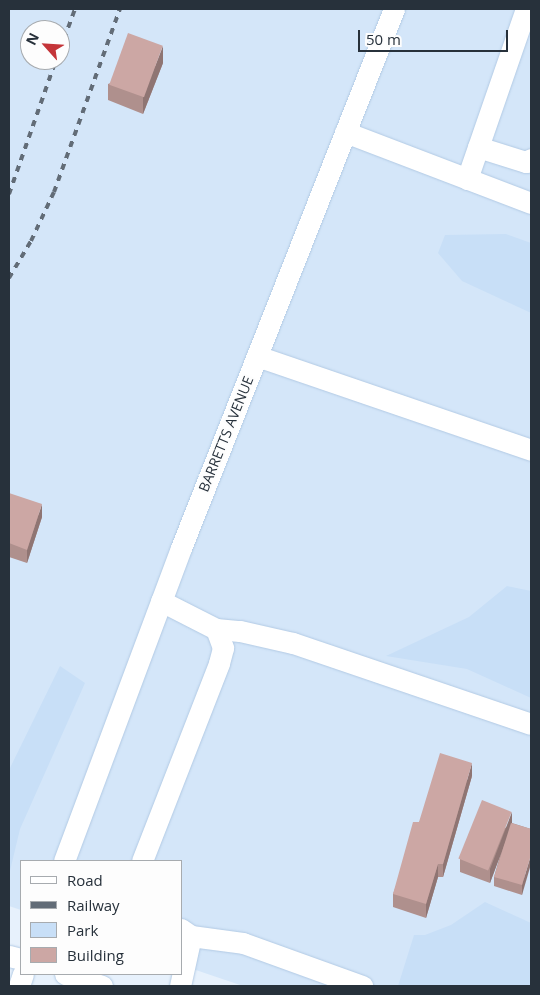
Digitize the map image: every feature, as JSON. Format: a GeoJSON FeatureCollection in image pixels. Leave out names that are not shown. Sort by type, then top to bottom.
{"type":"FeatureCollection","features":[{"type":"Feature","properties":{"kind":"street","name":"BARRETTS AVENUE"},"geometry":{"type":"LineString","coordinates":[[64,860],[161,600],[394,9]]}},
{"type":"Feature","properties":{"kind":"street"},"geometry":{"type":"LineString","coordinates":[[467,179],[526,9]]}},
{"type":"Feature","properties":{"kind":"street"},"geometry":{"type":"LineString","coordinates":[[345,132],[531,203]]}},
{"type":"Feature","properties":{"kind":"street"},"geometry":{"type":"LineString","coordinates":[[478,147],[526,162],[531,159]]}},
{"type":"Feature","properties":{"kind":"street"},"geometry":{"type":"LineString","coordinates":[[257,356],[531,450]]}},
{"type":"Feature","properties":{"kind":"street"},"geometry":{"type":"LineString","coordinates":[[161,600],[216,629],[240,631],[293,643],[531,724]]}},
{"type":"Feature","properties":{"kind":"street"},"geometry":{"type":"LineString","coordinates":[[142,860],[219,663],[223,648],[216,629]]}},
{"type":"Feature","properties":{"kind":"street"},"geometry":{"type":"LineString","coordinates":[[182,968],[186,932],[243,943],[362,986]]}},
{"type":"Feature","properties":{"kind":"street"},"geometry":{"type":"LineString","coordinates":[[68,975],[102,986]]}},
{"type":"Feature","properties":{"kind":"shaded area"},"geometry":{"type":"Polygon","coordinates":[[[9,9],[531,9],[531,986],[243,986],[182,965],[182,860],[20,860],[20,910],[9,906],[9,9]]]}},
{"type":"Feature","properties":{"kind":"green space"},"geometry":{"type":"Polygon","coordinates":[[[506,234],[531,243],[531,313],[462,281],[438,253],[445,235],[506,234]]]}},
{"type":"Feature","properties":{"kind":"green space"},"geometry":{"type":"Polygon","coordinates":[[[507,586],[531,591],[531,698],[467,669],[386,656],[469,617],[507,586]]]}},
{"type":"Feature","properties":{"kind":"green space"},"geometry":{"type":"Polygon","coordinates":[[[60,666],[85,683],[20,829],[9,875],[9,770],[60,666]]]}},
{"type":"Feature","properties":{"kind":"green space"},"geometry":{"type":"Polygon","coordinates":[[[485,902],[531,923],[531,986],[398,986],[414,935],[425,935],[451,925],[485,902]]]}},
{"type":"Feature","properties":{"kind":"building"},"geometry":{"type":"Polygon","coordinates":[[[128,33],[163,46],[144,97],[109,85],[128,33]]]}},
{"type":"Feature","properties":{"kind":"building"},"geometry":{"type":"Polygon","coordinates":[[[9,493],[42,504],[27,550],[9,543],[9,493]]]}},
{"type":"Feature","properties":{"kind":"building"},"geometry":{"type":"Polygon","coordinates":[[[440,753],[472,763],[443,864],[438,864],[426,904],[393,894],[413,822],[419,822],[440,753]]]}},
{"type":"Feature","properties":{"kind":"building"},"geometry":{"type":"Polygon","coordinates":[[[482,800],[512,812],[488,870],[458,858],[482,800]]]}},
{"type":"Feature","properties":{"kind":"building"},"geometry":{"type":"Polygon","coordinates":[[[511,823],[531,829],[531,855],[522,885],[494,877],[511,823]]]}},
{"type":"Feature","properties":{"kind":"railway"},"geometry":{"type":"LineString","coordinates":[[70,23],[75,9]]}},
{"type":"Feature","properties":{"kind":"railway"},"geometry":{"type":"LineString","coordinates":[[9,278],[31,241],[54,192],[120,9]]}},
{"type":"Feature","properties":{"kind":"railway"},"geometry":{"type":"LineString","coordinates":[[9,194],[52,70]]}}]}
